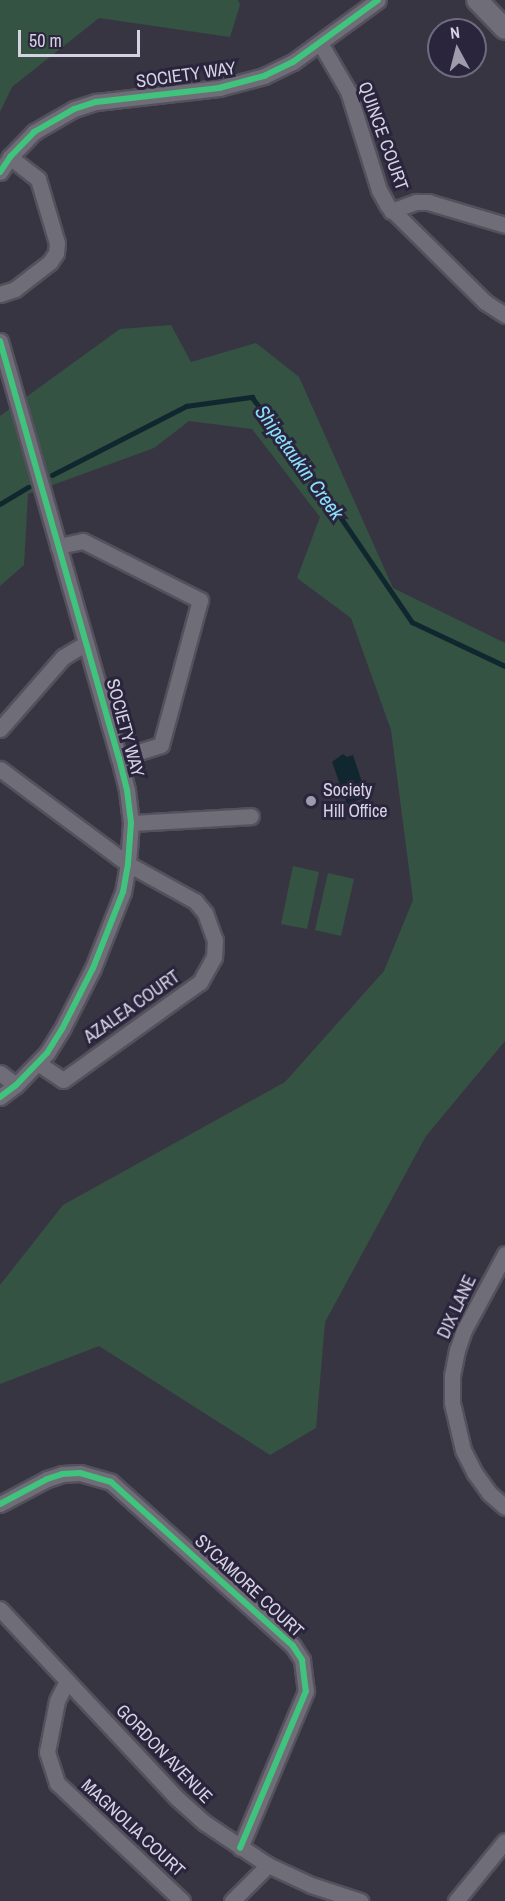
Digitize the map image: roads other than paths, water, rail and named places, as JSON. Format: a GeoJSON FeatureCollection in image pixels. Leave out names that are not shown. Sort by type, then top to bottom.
{"type":"FeatureCollection","features":[{"type":"Feature","properties":{"kind":"street","name":"SOCIETY WAY"},"geometry":{"type":"LineString","coordinates":[[0,172],[10,157],[34,132],[74,109],[96,102],[237,84],[264,76],[293,62],[378,0]]}},
{"type":"Feature","properties":{"kind":"street"},"geometry":{"type":"LineString","coordinates":[[477,0],[505,29]]}},
{"type":"Feature","properties":{"kind":"street","name":"QUINCE COURT"},"geometry":{"type":"LineString","coordinates":[[320,43],[348,91],[379,190],[391,210],[485,302],[505,315]]}},
{"type":"Feature","properties":{"kind":"street"},"geometry":{"type":"LineString","coordinates":[[0,294],[15,289],[50,262],[56,253],[57,243],[38,179],[10,157]]}},
{"type":"Feature","properties":{"kind":"street","name":"QUINCE COURT"},"geometry":{"type":"LineString","coordinates":[[391,210],[416,202],[428,202],[505,225]]}},
{"type":"Feature","properties":{"kind":"street","name":"SOCIETY WAY"},"geometry":{"type":"LineString","coordinates":[[0,341],[119,758],[127,790],[130,823],[128,864],[123,892],[93,968],[62,1029],[38,1063],[0,1097]]}},
{"type":"Feature","properties":{"kind":"street"},"geometry":{"type":"LineString","coordinates":[[58,546],[83,541],[200,600],[161,745],[119,758]]}},
{"type":"Feature","properties":{"kind":"street"},"geometry":{"type":"LineString","coordinates":[[0,729],[63,657],[86,643]]}},
{"type":"Feature","properties":{"kind":"street"},"geometry":{"type":"LineString","coordinates":[[0,769],[128,864]]}},
{"type":"Feature","properties":{"kind":"street"},"geometry":{"type":"LineString","coordinates":[[130,823],[251,816]]}},
{"type":"Feature","properties":{"kind":"street","name":"AZALEA COURT"},"geometry":{"type":"LineString","coordinates":[[38,1063],[63,1080],[193,988],[208,970],[214,957],[215,940],[206,913],[195,902],[128,864]]}},
{"type":"Feature","properties":{"kind":"street"},"geometry":{"type":"LineString","coordinates":[[0,1073],[16,1085]]}},
{"type":"Feature","properties":{"kind":"street","name":"DIX LANE"},"geometry":{"type":"LineString","coordinates":[[505,1254],[460,1340],[452,1376],[452,1403],[456,1427],[466,1457],[489,1493],[505,1507]]}},
{"type":"Feature","properties":{"kind":"street","name":"SYCAMORE COURT"},"geometry":{"type":"LineString","coordinates":[[0,1504],[46,1479],[62,1474],[80,1473],[111,1482],[293,1646],[302,1660],[306,1691],[240,1848]]}},
{"type":"Feature","properties":{"kind":"street","name":"GORDON AVENUE"},"geometry":{"type":"LineString","coordinates":[[1,1611],[178,1799],[240,1848],[268,1865],[311,1885],[360,1901]]}},
{"type":"Feature","properties":{"kind":"street","name":"MAGNOLIA COURT"},"geometry":{"type":"LineString","coordinates":[[68,1681],[57,1701],[47,1752],[57,1783],[182,1901]]}},
{"type":"Feature","properties":{"kind":"street"},"geometry":{"type":"LineString","coordinates":[[456,1901],[505,1841]]}},
{"type":"Feature","properties":{"kind":"street"},"geometry":{"type":"LineString","coordinates":[[232,1901],[268,1865]]}},
{"type":"Feature","properties":{"kind":"water"},"geometry":{"type":"Polygon","coordinates":[[[343,754],[347,757],[353,755],[367,797],[347,804],[332,762],[343,754]]]}},
{"type":"Feature","properties":{"kind":"waterway","name":"Shipetaukin Creek"},"geometry":{"type":"LineString","coordinates":[[52,475],[186,406],[252,397],[318,484],[412,622],[505,666]]}},
{"type":"Feature","properties":{"kind":"waterway","name":"Shipetaukin Creek"},"geometry":{"type":"LineString","coordinates":[[0,504],[28,487]]}},
{"type":"Feature","properties":{"kind":"place","name":"Society Hill Office"},"geometry":{"type":"Point","coordinates":[311,801]}}]}
